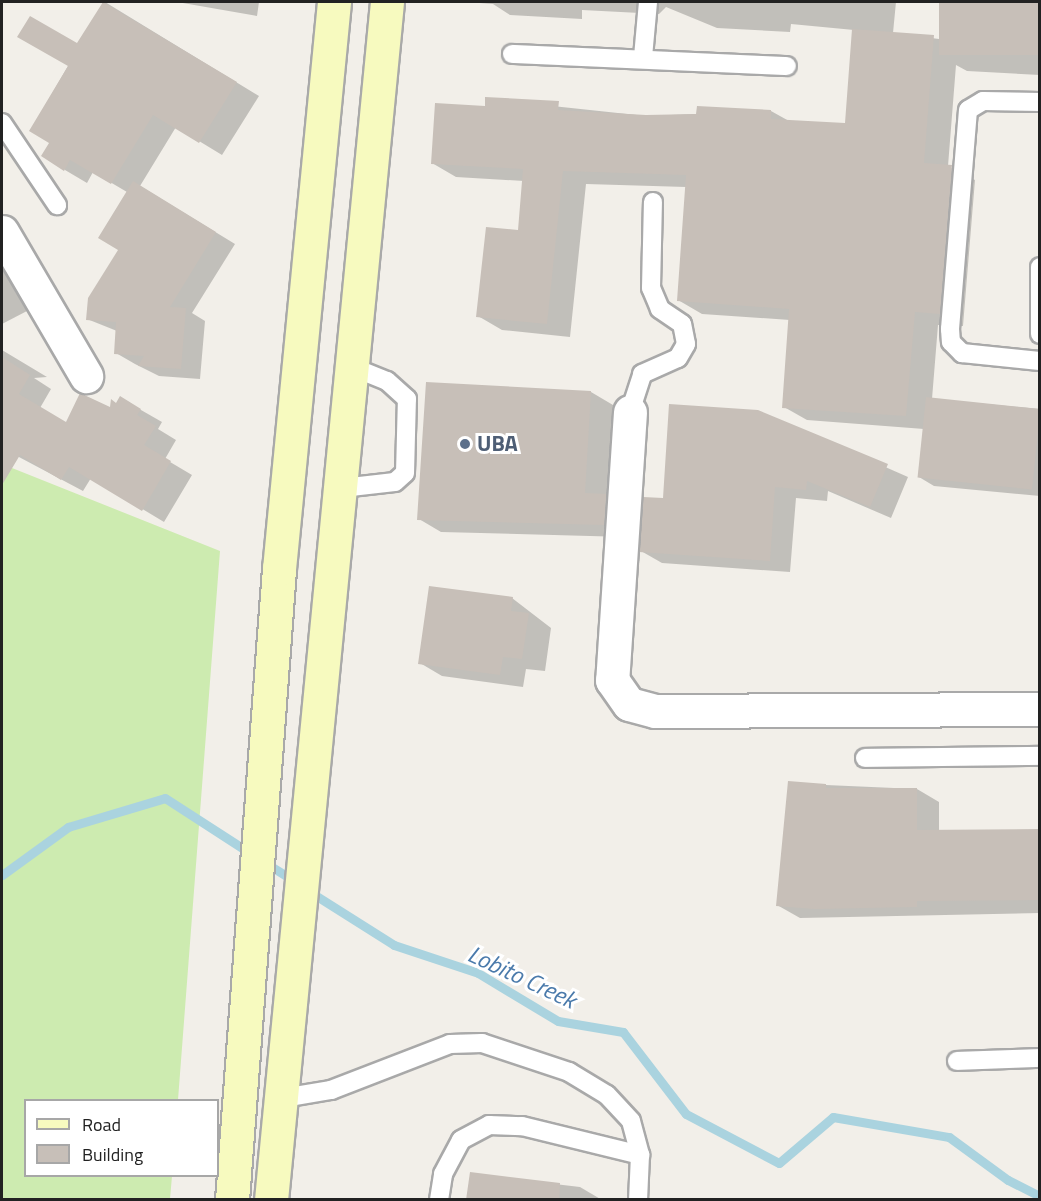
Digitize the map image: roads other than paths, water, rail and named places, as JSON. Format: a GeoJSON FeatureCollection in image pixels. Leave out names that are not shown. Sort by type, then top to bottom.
{"type":"FeatureCollection","features":[{"type":"Feature","properties":{"kind":"main road"},"geometry":{"type":"LineString","coordinates":[[232,1200],[279,569],[334,2]]}},
{"type":"Feature","properties":{"kind":"main road"},"geometry":{"type":"LineString","coordinates":[[271,1200],[289,1053],[387,2]]}},
{"type":"Feature","properties":{"kind":"street"},"geometry":{"type":"LineString","coordinates":[[2,232],[86,376]]}},
{"type":"Feature","properties":{"kind":"street"},"geometry":{"type":"LineString","coordinates":[[630,412],[612,680],[629,704],[655,711],[1040,709]]}},
{"type":"Feature","properties":{"kind":"lane"},"geometry":{"type":"LineString","coordinates":[[643,57],[648,2]]}},
{"type":"Feature","properties":{"kind":"lane"},"geometry":{"type":"LineString","coordinates":[[512,54],[643,57],[788,66]]}},
{"type":"Feature","properties":{"kind":"lane"},"geometry":{"type":"LineString","coordinates":[[1040,102],[983,101],[968,110],[950,329],[951,342],[962,353],[1040,361]]}},
{"type":"Feature","properties":{"kind":"lane"},"geometry":{"type":"LineString","coordinates":[[2,123],[57,205]]}},
{"type":"Feature","properties":{"kind":"lane"},"geometry":{"type":"LineString","coordinates":[[630,412],[642,374],[678,357],[686,344],[682,324],[660,309],[651,288],[653,202]]}},
{"type":"Feature","properties":{"kind":"lane"},"geometry":{"type":"LineString","coordinates":[[1040,267],[1040,334]]}},
{"type":"Feature","properties":{"kind":"lane"},"geometry":{"type":"LineString","coordinates":[[342,488],[395,482],[405,473],[407,399],[387,381],[352,367]]}},
{"type":"Feature","properties":{"kind":"lane"},"geometry":{"type":"LineString","coordinates":[[865,758],[1040,756]]}},
{"type":"Feature","properties":{"kind":"lane"},"geometry":{"type":"LineString","coordinates":[[283,1098],[331,1090],[450,1044],[482,1044],[569,1072],[607,1095],[631,1121],[640,1155],[638,1200]]}},
{"type":"Feature","properties":{"kind":"lane"},"geometry":{"type":"LineString","coordinates":[[957,1061],[1040,1058]]}},
{"type":"Feature","properties":{"kind":"lane"},"geometry":{"type":"LineString","coordinates":[[439,1200],[443,1174],[461,1140],[489,1125],[522,1126],[640,1155]]}},
{"type":"Feature","properties":{"kind":"waterway","name":"Lobito Creek"},"geometry":{"type":"LineString","coordinates":[[2,875],[68,827],[165,798],[250,853]]}},
{"type":"Feature","properties":{"kind":"waterway","name":"Lobito Creek"},"geometry":{"type":"LineString","coordinates":[[264,862],[296,882]]}},
{"type":"Feature","properties":{"kind":"waterway","name":"Lobito Creek"},"geometry":{"type":"LineString","coordinates":[[307,890],[394,945],[478,973],[558,1021],[623,1032],[686,1114],[779,1163],[833,1117],[949,1137],[1008,1180],[1040,1196]]}},
{"type":"Feature","properties":{"kind":"place","name":"UBA"},"geometry":{"type":"Point","coordinates":[465,444]}}]}
